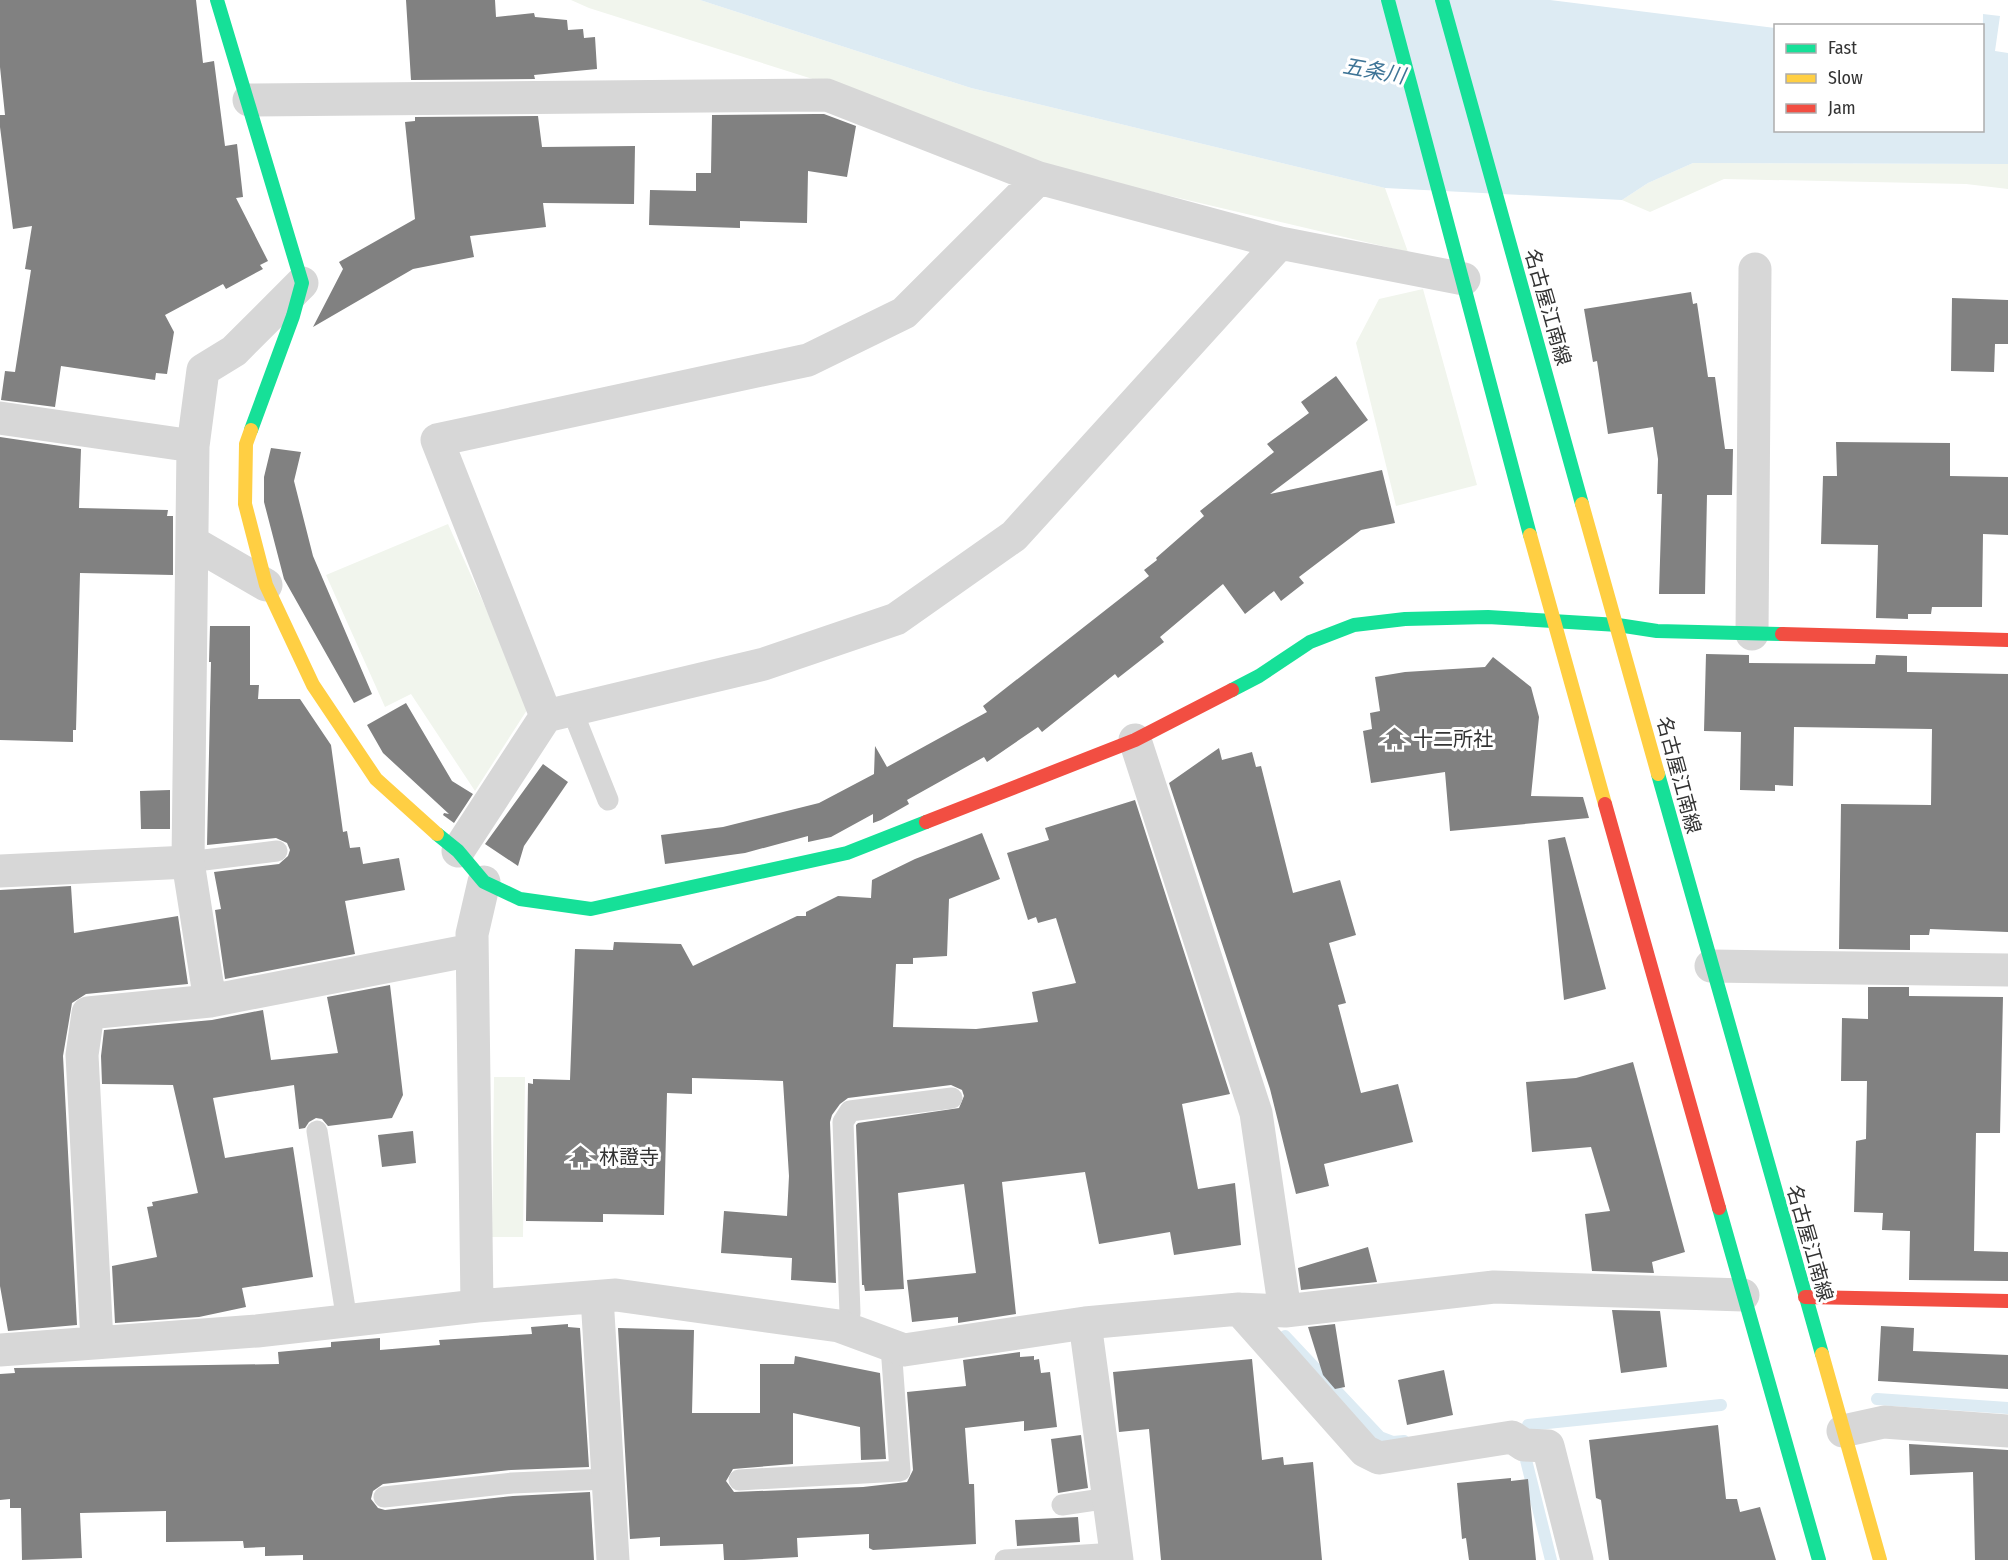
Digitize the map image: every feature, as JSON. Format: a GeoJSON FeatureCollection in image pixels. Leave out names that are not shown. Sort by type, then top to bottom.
{"type":"FeatureCollection","features":[{"type":"Feature","properties":{"kind":"main road"},"geometry":{"type":"LineString","coordinates":[[217,0],[249,100],[302,283],[293,316],[246,444],[245,504],[266,585],[313,685],[376,779],[415,817],[458,851],[484,882],[520,899],[591,909],[847,854],[1135,740],[1259,676],[1310,642],[1354,625],[1405,619],[1488,618],[1618,625],[1657,631],[2008,640]]}},
{"type":"Feature","properties":{"kind":"main road"},"geometry":{"type":"LineString","coordinates":[[1388,0],[1464,279],[1553,621],[1819,1560]]}},
{"type":"Feature","properties":{"kind":"main road","name":"名古屋江南線"},"geometry":{"type":"LineString","coordinates":[[1442,0],[1618,625],[1711,966],[1880,1560]]}},
{"type":"Feature","properties":{"kind":"main road"},"geometry":{"type":"LineString","coordinates":[[1805,1297],[2008,1301]]}},
{"type":"Feature","properties":{"kind":"street"},"geometry":{"type":"LineString","coordinates":[[249,100],[827,96],[1039,178],[1280,243],[1464,279]]}},
{"type":"Feature","properties":{"kind":"street"},"geometry":{"type":"LineString","coordinates":[[559,713],[437,440],[808,360],[904,313],[1039,178]]}},
{"type":"Feature","properties":{"kind":"street"},"geometry":{"type":"LineString","coordinates":[[458,851],[559,713],[764,664],[896,619],[1014,536],[1280,243]]}},
{"type":"Feature","properties":{"kind":"street"},"geometry":{"type":"LineString","coordinates":[[1752,634],[1755,269]]}},
{"type":"Feature","properties":{"kind":"street"},"geometry":{"type":"LineString","coordinates":[[210,1000],[188,862],[193,446],[202,370],[234,351],[302,283]]}},
{"type":"Feature","properties":{"kind":"street"},"geometry":{"type":"LineString","coordinates":[[0,418],[193,446]]}},
{"type":"Feature","properties":{"kind":"street"},"geometry":{"type":"LineString","coordinates":[[192,543],[266,585]]}},
{"type":"Feature","properties":{"kind":"street"},"geometry":{"type":"LineString","coordinates":[[1135,740],[1256,1113],[1285,1311]]}},
{"type":"Feature","properties":{"kind":"street"},"geometry":{"type":"LineString","coordinates":[[0,871],[188,862]]}},
{"type":"Feature","properties":{"kind":"street"},"geometry":{"type":"LineString","coordinates":[[477,1306],[472,934],[484,882]]}},
{"type":"Feature","properties":{"kind":"street"},"geometry":{"type":"LineString","coordinates":[[97,1342],[81,1055],[88,1013],[210,1000],[472,950]]}},
{"type":"Feature","properties":{"kind":"street"},"geometry":{"type":"LineString","coordinates":[[1711,966],[2008,970]]}},
{"type":"Feature","properties":{"kind":"street"},"geometry":{"type":"LineString","coordinates":[[0,1350],[257,1331],[477,1306],[616,1295],[847,1329],[904,1350],[1085,1323],[1239,1309],[1285,1311],[1494,1287],[1743,1295]]}},
{"type":"Feature","properties":{"kind":"street"},"geometry":{"type":"LineString","coordinates":[[597,1297],[613,1560]]}},
{"type":"Feature","properties":{"kind":"street"},"geometry":{"type":"LineString","coordinates":[[1239,1309],[1365,1451],[1379,1458],[1512,1437],[1524,1445],[1548,1446],[1576,1560]]}},
{"type":"Feature","properties":{"kind":"street"},"geometry":{"type":"LineString","coordinates":[[1085,1323],[1116,1556]]}},
{"type":"Feature","properties":{"kind":"street"},"geometry":{"type":"LineString","coordinates":[[1843,1431],[1884,1422],[2008,1431]]}},
{"type":"Feature","properties":{"kind":"lane"},"geometry":{"type":"LineString","coordinates":[[559,713],[608,800]]}},
{"type":"Feature","properties":{"kind":"lane"},"geometry":{"type":"LineString","coordinates":[[188,862],[277,851]]}},
{"type":"Feature","properties":{"kind":"lane"},"geometry":{"type":"LineString","coordinates":[[847,1329],[850,1313],[843,1122],[850,1112],[952,1098]]}},
{"type":"Feature","properties":{"kind":"lane"},"geometry":{"type":"LineString","coordinates":[[317,1131],[347,1321]]}},
{"type":"Feature","properties":{"kind":"lane"},"geometry":{"type":"LineString","coordinates":[[739,1480],[900,1471],[891,1346]]}},
{"type":"Feature","properties":{"kind":"lane"},"geometry":{"type":"LineString","coordinates":[[384,1497],[512,1483],[608,1479]]}},
{"type":"Feature","properties":{"kind":"lane"},"geometry":{"type":"LineString","coordinates":[[1062,1505],[1109,1498]]}},
{"type":"Feature","properties":{"kind":"lane"},"geometry":{"type":"LineString","coordinates":[[1005,1560],[1116,1556]]}},
{"type":"Feature","properties":{"kind":"shaded area"},"geometry":{"type":"Polygon","coordinates":[[[571,0],[700,0],[971,88],[1385,188],[1408,252],[1056,169],[860,94],[589,8],[571,0]]]}},
{"type":"Feature","properties":{"kind":"shaded area"},"geometry":{"type":"Polygon","coordinates":[[[1693,163],[2008,164],[2008,189],[1966,184],[1724,179],[1650,212],[1622,200],[1648,183],[1693,163]]]}},
{"type":"Feature","properties":{"kind":"shaded area"},"geometry":{"type":"Polygon","coordinates":[[[1423,289],[1477,485],[1396,506],[1356,343],[1379,299],[1423,289]]]}},
{"type":"Feature","properties":{"kind":"shaded area"},"geometry":{"type":"Polygon","coordinates":[[[448,524],[526,698],[527,710],[475,791],[411,694],[385,707],[326,575],[448,524]]]}},
{"type":"Feature","properties":{"kind":"shaded area"},"geometry":{"type":"Polygon","coordinates":[[[494,1077],[525,1077],[523,1237],[492,1237],[494,1077]]]}},
{"type":"Feature","properties":{"kind":"water","name":"五条川"},"geometry":{"type":"Polygon","coordinates":[[[700,0],[1550,0],[1774,28],[1774,132],[1984,132],[1983,14],[2000,16],[1995,51],[2008,53],[2008,164],[1693,163],[1648,183],[1622,200],[1385,188],[971,88],[700,0]]]}},
{"type":"Feature","properties":{"kind":"building"},"geometry":{"type":"Polygon","coordinates":[[[0,0],[196,0],[203,63],[214,61],[225,146],[237,144],[243,197],[236,198],[268,261],[260,265],[263,269],[226,289],[223,284],[165,315],[174,332],[167,374],[156,373],[155,380],[61,366],[55,407],[1,400],[5,371],[15,372],[31,270],[25,269],[32,226],[13,229],[0,127],[0,115],[5,115],[0,67],[0,0]]]}},
{"type":"Feature","properties":{"kind":"building"},"geometry":{"type":"Polygon","coordinates":[[[406,0],[495,0],[496,17],[534,13],[535,17],[567,20],[568,30],[583,29],[584,38],[595,37],[597,69],[534,75],[535,79],[411,80],[406,0]]]}},
{"type":"Feature","properties":{"kind":"building"},"geometry":{"type":"Polygon","coordinates":[[[824,114],[856,126],[847,177],[808,171],[807,223],[740,221],[740,228],[649,225],[650,190],[696,191],[696,173],[711,173],[712,115],[824,114]]]}},
{"type":"Feature","properties":{"kind":"building"},"geometry":{"type":"Polygon","coordinates":[[[538,116],[542,147],[635,146],[634,204],[543,203],[546,227],[470,236],[474,257],[413,269],[313,327],[343,269],[339,262],[415,219],[405,122],[415,121],[415,117],[538,116]]]}},
{"type":"Feature","properties":{"kind":"building"},"geometry":{"type":"Polygon","coordinates":[[[1691,292],[1693,304],[1697,303],[1708,377],[1715,377],[1725,449],[1733,449],[1732,495],[1707,495],[1705,594],[1659,594],[1662,494],[1657,494],[1658,459],[1653,427],[1608,434],[1597,361],[1593,362],[1584,309],[1691,292]]]}},
{"type":"Feature","properties":{"kind":"building"},"geometry":{"type":"Polygon","coordinates":[[[1952,298],[2008,300],[2008,344],[1995,344],[1994,372],[1951,371],[1952,298]]]}},
{"type":"Feature","properties":{"kind":"building"},"geometry":{"type":"Polygon","coordinates":[[[1336,376],[1368,420],[1270,494],[1382,470],[1395,523],[1361,530],[1299,577],[1304,583],[1281,601],[1274,591],[1245,614],[1223,584],[1160,637],[1164,642],[1118,678],[1115,674],[1042,732],[1038,727],[987,762],[984,757],[907,800],[909,804],[881,820],[873,823],[873,814],[831,837],[808,842],[808,836],[745,853],[665,864],[661,835],[723,827],[819,803],[874,774],[875,746],[887,767],[987,712],[983,706],[1149,576],[1144,570],[1204,516],[1200,511],[1274,452],[1267,444],[1309,413],[1301,402],[1336,376]]]}},
{"type":"Feature","properties":{"kind":"building"},"geometry":{"type":"Polygon","coordinates":[[[0,437],[81,449],[79,508],[168,510],[167,516],[173,516],[173,575],[80,573],[76,730],[73,730],[73,742],[0,740],[0,437]]]}},
{"type":"Feature","properties":{"kind":"building"},"geometry":{"type":"Polygon","coordinates":[[[1836,442],[1950,443],[1950,476],[2008,477],[2008,535],[1983,534],[1982,607],[1932,607],[1931,614],[1908,614],[1908,619],[1876,618],[1878,545],[1821,544],[1823,476],[1837,476],[1836,442]]]}},
{"type":"Feature","properties":{"kind":"building"},"geometry":{"type":"Polygon","coordinates":[[[271,448],[301,452],[294,481],[313,556],[372,694],[354,703],[284,579],[264,502],[264,477],[271,448]]]}},
{"type":"Feature","properties":{"kind":"building"},"geometry":{"type":"Polygon","coordinates":[[[210,626],[250,626],[250,685],[259,685],[258,699],[300,699],[331,745],[343,832],[347,831],[350,848],[360,847],[363,864],[399,858],[405,890],[345,901],[355,954],[225,979],[215,910],[221,909],[214,872],[279,864],[288,856],[290,850],[287,843],[276,838],[207,845],[210,626]]]}},
{"type":"Feature","properties":{"kind":"building"},"geometry":{"type":"Polygon","coordinates":[[[1706,654],[1749,655],[1749,663],[1875,664],[1876,655],[1907,656],[1907,672],[2008,674],[2008,932],[1930,929],[1929,935],[1910,935],[1910,950],[1839,949],[1841,804],[1931,805],[1932,729],[1794,727],[1793,786],[1775,785],[1775,791],[1740,790],[1741,732],[1704,731],[1706,654]]]}},
{"type":"Feature","properties":{"kind":"building"},"geometry":{"type":"Polygon","coordinates":[[[1493,657],[1531,687],[1539,717],[1531,796],[1583,797],[1589,818],[1450,831],[1445,772],[1371,783],[1363,731],[1372,729],[1370,713],[1380,711],[1375,677],[1405,672],[1485,667],[1493,657]]]}},
{"type":"Feature","properties":{"kind":"building"},"geometry":{"type":"Polygon","coordinates":[[[406,703],[452,781],[473,794],[454,823],[443,815],[444,813],[449,814],[383,753],[367,725],[406,703]]]}},
{"type":"Feature","properties":{"kind":"building"},"geometry":{"type":"Polygon","coordinates":[[[1219,748],[1222,760],[1252,752],[1256,767],[1261,766],[1293,893],[1340,880],[1356,935],[1329,943],[1346,1003],[1338,1005],[1361,1093],[1398,1084],[1413,1142],[1324,1164],[1329,1186],[1296,1194],[1270,1089],[1169,783],[1219,748]]]}},
{"type":"Feature","properties":{"kind":"building"},"geometry":{"type":"Polygon","coordinates":[[[543,764],[568,782],[524,846],[518,866],[485,844],[543,764]]]}},
{"type":"Feature","properties":{"kind":"building"},"geometry":{"type":"Polygon","coordinates":[[[170,790],[170,829],[141,829],[140,791],[170,790]]]}},
{"type":"Feature","properties":{"kind":"building"},"geometry":{"type":"Polygon","coordinates":[[[1135,800],[1230,1094],[1182,1104],[1198,1189],[1235,1183],[1241,1245],[1174,1255],[1170,1232],[1099,1244],[1085,1172],[1002,1182],[1016,1314],[958,1323],[958,1317],[912,1322],[907,1280],[976,1273],[964,1184],[898,1193],[904,1289],[865,1291],[862,1285],[856,1125],[959,1108],[964,1096],[962,1090],[951,1085],[848,1098],[832,1115],[830,1122],[836,1283],[791,1280],[792,1258],[721,1253],[724,1211],[787,1216],[789,1176],[783,1081],[692,1078],[692,1094],[667,1093],[664,1215],[603,1214],[603,1222],[526,1221],[528,1083],[533,1084],[533,1079],[570,1080],[575,949],[613,950],[614,942],[681,944],[693,966],[797,916],[806,916],[806,912],[838,896],[871,898],[872,880],[915,859],[982,833],[1000,879],[949,899],[947,956],[913,958],[913,964],[896,964],[893,1027],[976,1029],[1038,1022],[1032,992],[1076,983],[1056,918],[1038,923],[1036,917],[1028,920],[1007,853],[1049,840],[1045,828],[1135,800]]]}},
{"type":"Feature","properties":{"kind":"building"},"geometry":{"type":"Polygon","coordinates":[[[1565,837],[1606,989],[1564,1000],[1548,840],[1565,837]]]}},
{"type":"Feature","properties":{"kind":"building"},"geometry":{"type":"Polygon","coordinates":[[[71,886],[74,933],[178,916],[188,984],[86,994],[72,1003],[63,1056],[77,1325],[8,1331],[0,1286],[0,890],[71,886]]]}},
{"type":"Feature","properties":{"kind":"building"},"geometry":{"type":"Polygon","coordinates":[[[390,985],[403,1095],[392,1118],[328,1126],[322,1119],[316,1118],[305,1128],[299,1129],[294,1085],[213,1098],[225,1158],[293,1147],[313,1277],[242,1288],[246,1307],[199,1317],[115,1323],[112,1266],[157,1257],[147,1207],[153,1206],[152,1202],[198,1193],[173,1085],[102,1084],[101,1056],[104,1030],[212,1020],[263,1010],[271,1060],[338,1053],[327,997],[390,985]]]}},
{"type":"Feature","properties":{"kind":"building"},"geometry":{"type":"Polygon","coordinates":[[[1868,987],[1909,987],[1909,996],[2003,997],[2000,1133],[1976,1133],[1974,1251],[2008,1252],[2008,1281],[1909,1280],[1910,1231],[1882,1230],[1883,1213],[1854,1212],[1856,1141],[1866,1139],[1867,1081],[1841,1081],[1842,1018],[1868,1019],[1868,987]]]}},
{"type":"Feature","properties":{"kind":"building"},"geometry":{"type":"Polygon","coordinates":[[[1633,1062],[1685,1252],[1652,1262],[1654,1273],[1592,1271],[1585,1214],[1610,1211],[1591,1147],[1532,1152],[1526,1082],[1576,1078],[1633,1062]]]}},
{"type":"Feature","properties":{"kind":"building"},"geometry":{"type":"Polygon","coordinates":[[[413,1131],[416,1163],[382,1167],[378,1135],[413,1131]]]}},
{"type":"Feature","properties":{"kind":"building"},"geometry":{"type":"Polygon","coordinates":[[[1368,1247],[1377,1282],[1301,1290],[1298,1268],[1368,1247]]]}},
{"type":"Feature","properties":{"kind":"building"},"geometry":{"type":"Polygon","coordinates":[[[1612,1310],[1660,1311],[1667,1367],[1621,1373],[1612,1310]]]}},
{"type":"Feature","properties":{"kind":"building"},"geometry":{"type":"Polygon","coordinates":[[[568,1324],[568,1327],[580,1328],[589,1467],[511,1470],[383,1484],[373,1491],[371,1499],[378,1508],[385,1510],[513,1496],[590,1492],[594,1560],[303,1560],[303,1555],[265,1556],[265,1547],[244,1548],[243,1541],[166,1542],[166,1511],[80,1513],[82,1558],[22,1560],[21,1508],[10,1508],[10,1499],[0,1500],[0,1374],[15,1373],[14,1368],[279,1364],[278,1352],[331,1347],[331,1342],[380,1338],[380,1350],[440,1345],[439,1340],[532,1334],[531,1327],[568,1324]]]}},
{"type":"Feature","properties":{"kind":"building"},"geometry":{"type":"Polygon","coordinates":[[[1335,1324],[1345,1387],[1335,1389],[1323,1375],[1308,1327],[1335,1324]]]}},
{"type":"Feature","properties":{"kind":"building"},"geometry":{"type":"Polygon","coordinates":[[[1881,1326],[1914,1328],[1913,1351],[2008,1355],[2008,1389],[1878,1381],[1881,1326]]]}},
{"type":"Feature","properties":{"kind":"building"},"geometry":{"type":"Polygon","coordinates":[[[618,1328],[694,1330],[692,1413],[760,1413],[760,1364],[794,1364],[795,1356],[880,1373],[886,1459],[861,1460],[860,1427],[793,1413],[793,1464],[733,1469],[726,1481],[734,1492],[863,1487],[907,1482],[913,1470],[907,1392],[966,1386],[963,1360],[1020,1352],[1020,1357],[1034,1356],[1034,1360],[1039,1359],[1041,1373],[1050,1372],[1057,1427],[1024,1431],[1024,1421],[965,1428],[969,1484],[974,1484],[976,1544],[873,1550],[869,1548],[869,1534],[797,1538],[798,1557],[744,1560],[724,1560],[723,1544],[660,1546],[660,1537],[630,1539],[618,1328]]]}},
{"type":"Feature","properties":{"kind":"building"},"geometry":{"type":"Polygon","coordinates":[[[1252,1359],[1262,1460],[1283,1457],[1284,1465],[1313,1462],[1322,1560],[1161,1560],[1149,1429],[1119,1432],[1113,1372],[1252,1359]]]}},
{"type":"Feature","properties":{"kind":"building"},"geometry":{"type":"Polygon","coordinates":[[[1444,1370],[1453,1415],[1407,1425],[1398,1380],[1444,1370]]]}},
{"type":"Feature","properties":{"kind":"building"},"geometry":{"type":"Polygon","coordinates":[[[1718,1425],[1726,1499],[1737,1499],[1740,1512],[1760,1507],[1776,1560],[1609,1560],[1601,1500],[1596,1498],[1589,1440],[1718,1425]]]}},
{"type":"Feature","properties":{"kind":"building"},"geometry":{"type":"Polygon","coordinates":[[[1081,1435],[1088,1488],[1058,1493],[1051,1439],[1081,1435]]]}},
{"type":"Feature","properties":{"kind":"building"},"geometry":{"type":"Polygon","coordinates":[[[1909,1444],[2008,1450],[2008,1560],[1975,1560],[1973,1472],[1910,1475],[1909,1444]]]}},
{"type":"Feature","properties":{"kind":"building"},"geometry":{"type":"Polygon","coordinates":[[[1511,1478],[1511,1481],[1528,1479],[1536,1560],[1469,1560],[1466,1538],[1462,1539],[1457,1483],[1511,1478]]]}},
{"type":"Feature","properties":{"kind":"building"},"geometry":{"type":"Polygon","coordinates":[[[1078,1517],[1080,1542],[1017,1546],[1015,1520],[1078,1517]]]}},
{"type":"Feature","properties":{"kind":"waterway"},"geometry":{"type":"LineString","coordinates":[[1285,1336],[1380,1437],[1393,1442],[1404,1441]]}},
{"type":"Feature","properties":{"kind":"waterway"},"geometry":{"type":"LineString","coordinates":[[1877,1399],[2008,1408]]}},
{"type":"Feature","properties":{"kind":"waterway"},"geometry":{"type":"LineString","coordinates":[[1528,1425],[1721,1405]]}},
{"type":"Feature","properties":{"kind":"waterway"},"geometry":{"type":"LineString","coordinates":[[1525,1456],[1551,1560]]}},
{"type":"Feature","properties":{"kind":"traffic: fast"},"geometry":{"type":"LineString","coordinates":[[217,0],[302,283],[293,316],[251,430]]}},
{"type":"Feature","properties":{"kind":"traffic: fast"},"geometry":{"type":"LineString","coordinates":[[1388,0],[1530,535]]}},
{"type":"Feature","properties":{"kind":"traffic: fast"},"geometry":{"type":"LineString","coordinates":[[1442,0],[1582,504]]}},
{"type":"Feature","properties":{"kind":"traffic: fast"},"geometry":{"type":"LineString","coordinates":[[1232,690],[1259,676],[1310,642],[1354,625],[1405,619],[1488,617],[1618,625],[1657,631],[1782,634]]}},
{"type":"Feature","properties":{"kind":"traffic: fast"},"geometry":{"type":"LineString","coordinates":[[1658,774],[1822,1354]]}},
{"type":"Feature","properties":{"kind":"traffic: fast"},"geometry":{"type":"LineString","coordinates":[[437,834],[458,851],[484,882],[520,899],[591,909],[847,853],[926,822]]}},
{"type":"Feature","properties":{"kind":"traffic: fast"},"geometry":{"type":"LineString","coordinates":[[1719,1208],[1819,1560]]}},
{"type":"Feature","properties":{"kind":"traffic: slow"},"geometry":{"type":"LineString","coordinates":[[251,430],[246,444],[245,504],[266,585],[313,685],[376,779],[437,834]]}},
{"type":"Feature","properties":{"kind":"traffic: slow"},"geometry":{"type":"LineString","coordinates":[[1582,504],[1658,774]]}},
{"type":"Feature","properties":{"kind":"traffic: slow"},"geometry":{"type":"LineString","coordinates":[[1530,535],[1605,804]]}},
{"type":"Feature","properties":{"kind":"traffic: slow"},"geometry":{"type":"LineString","coordinates":[[1822,1354],[1880,1560]]}},
{"type":"Feature","properties":{"kind":"traffic: jam"},"geometry":{"type":"LineString","coordinates":[[1782,634],[2008,640]]}},
{"type":"Feature","properties":{"kind":"traffic: jam"},"geometry":{"type":"LineString","coordinates":[[926,822],[1135,740],[1232,690]]}},
{"type":"Feature","properties":{"kind":"traffic: jam"},"geometry":{"type":"LineString","coordinates":[[1605,804],[1719,1208]]}},
{"type":"Feature","properties":{"kind":"traffic: jam"},"geometry":{"type":"LineString","coordinates":[[1805,1297],[2008,1301]]}},
{"type":"Feature","properties":{"kind":"place","name":"十二所社"},"geometry":{"type":"Point","coordinates":[1395,739]}},
{"type":"Feature","properties":{"kind":"place","name":"林證寺"},"geometry":{"type":"Point","coordinates":[581,1157]}}]}
